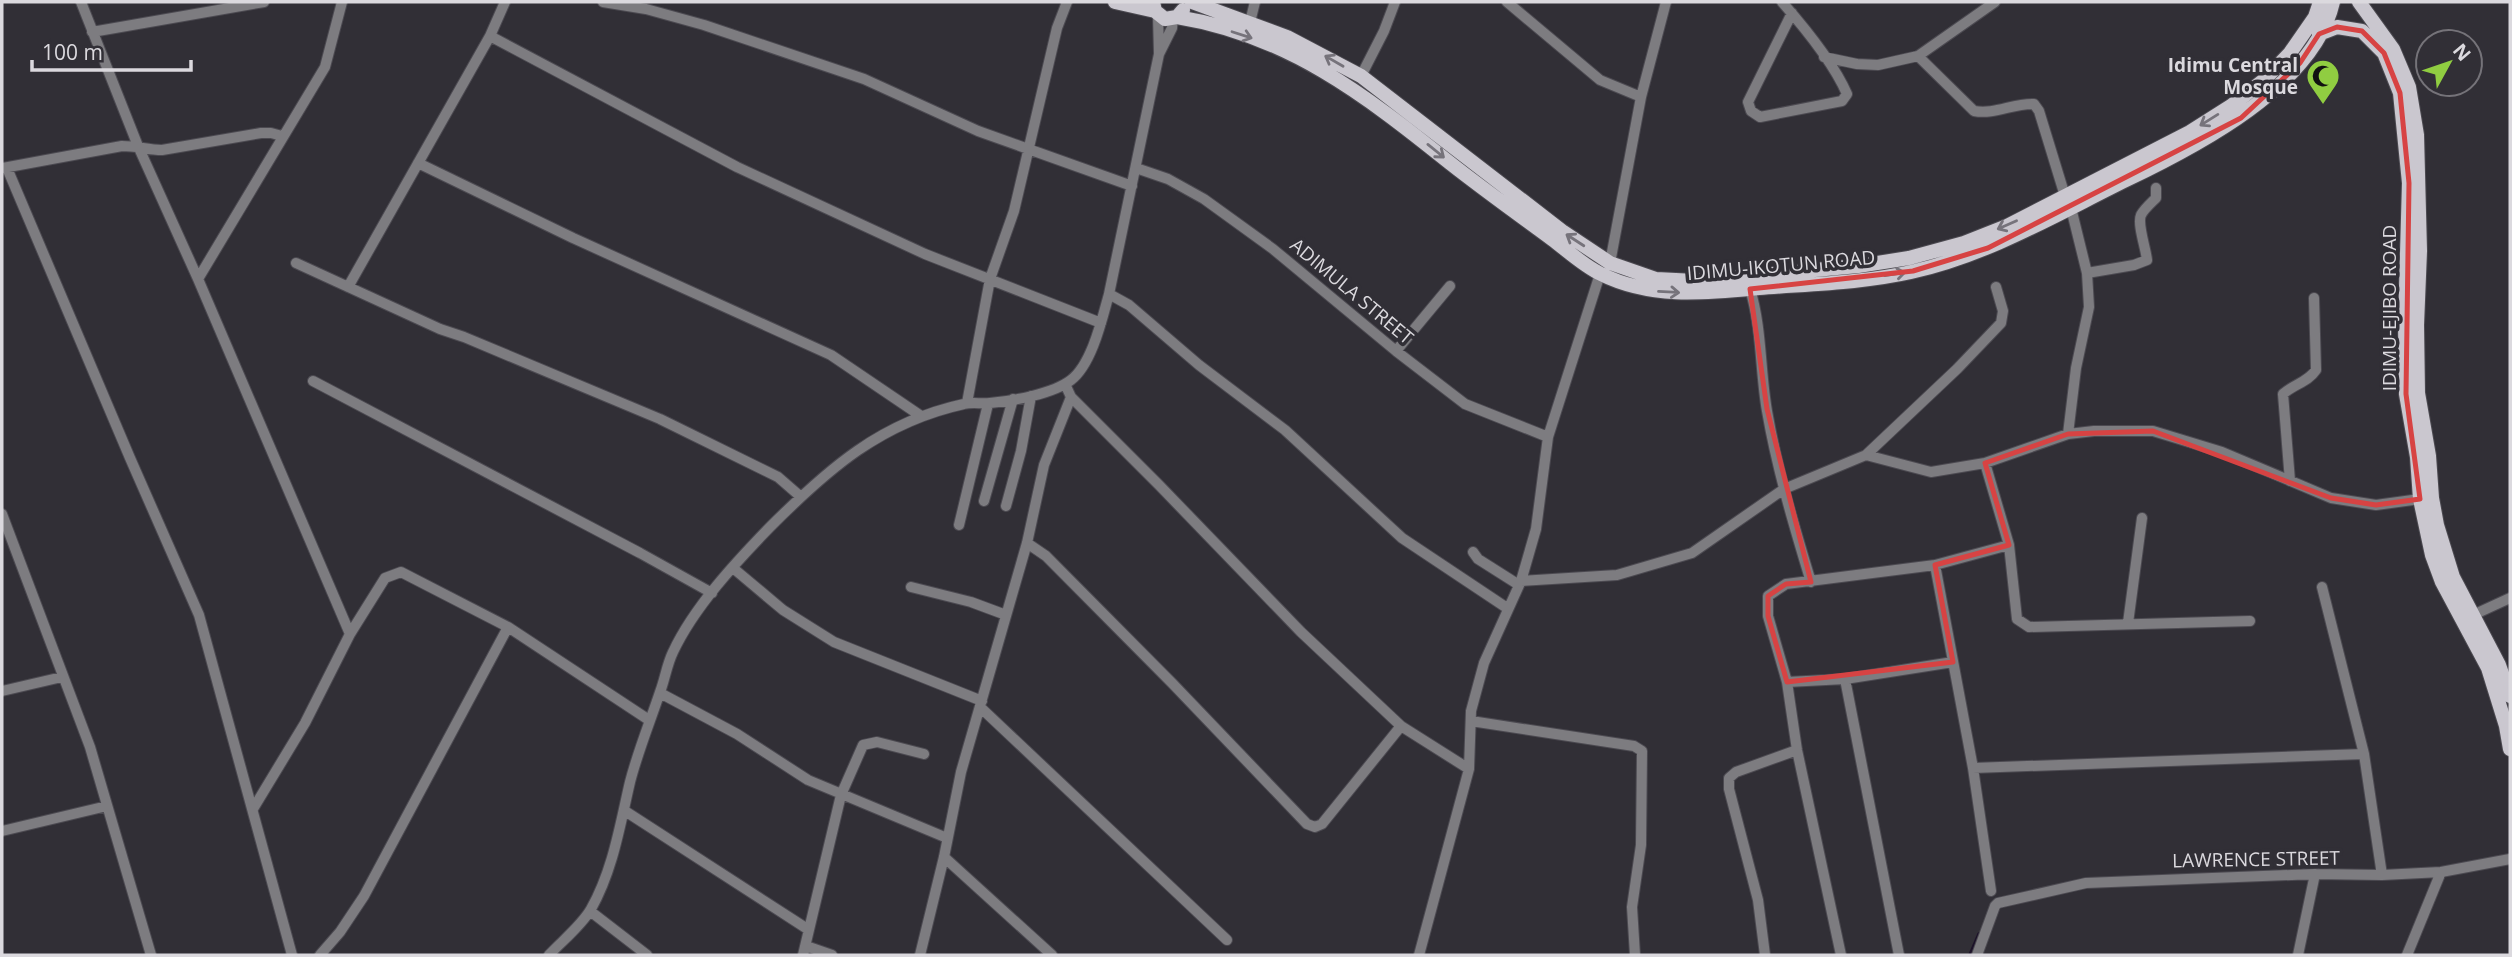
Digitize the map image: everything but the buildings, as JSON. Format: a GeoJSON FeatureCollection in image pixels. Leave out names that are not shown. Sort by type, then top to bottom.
{"type":"FeatureCollection","features":[{"type":"Feature","properties":{"kind":"main road","name":"IDIMU-IKOTUN ROAD"},"geometry":{"type":"LineString","coordinates":[[1115,2],[1198,20],[1280,48],[1349,85],[1482,188],[1605,269],[1654,291],[1696,294],[1859,280],[1913,271],[1988,248],[2231,106],[2264,80],[2290,53],[2315,18],[2320,2]]}},
{"type":"Feature","properties":{"kind":"main road"},"geometry":{"type":"LineString","coordinates":[[1163,13],[1183,10],[1184,2]]}},
{"type":"Feature","properties":{"kind":"main road","name":"IDIMU-IKOTUN ROAD"},"geometry":{"type":"LineString","coordinates":[[1192,2],[1299,43],[1362,76],[1562,232],[1605,269],[1656,279],[1695,281],[1858,266],[1909,258],[1964,243],[2154,167],[2241,118],[2273,91],[2300,63],[2319,34],[2333,2]]}},
{"type":"Feature","properties":{"kind":"main road","name":"IDIMU-EJIBO ROAD"},"geometry":{"type":"LineString","coordinates":[[2359,2],[2393,49],[2409,87],[2417,135],[2418,393],[2437,525],[2453,577],[2499,666],[2510,696]]}},
{"type":"Feature","properties":{"kind":"main road","name":"IDIMU-EJIBO ROAD"},"geometry":{"type":"LineString","coordinates":[[2319,34],[2337,27],[2362,31],[2384,52],[2400,93],[2409,183],[2406,394],[2417,457],[2420,499],[2432,555],[2442,582],[2488,668],[2507,726],[2510,749]]}},
{"type":"Feature","properties":{"kind":"street"},"geometry":{"type":"LineString","coordinates":[[81,2],[138,146],[350,634]]}},
{"type":"Feature","properties":{"kind":"street"},"geometry":{"type":"LineString","coordinates":[[92,32],[264,2]]}},
{"type":"Feature","properties":{"kind":"street"},"geometry":{"type":"LineString","coordinates":[[198,279],[325,67],[342,2]]}},
{"type":"Feature","properties":{"kind":"street"},"geometry":{"type":"LineString","coordinates":[[348,287],[490,36],[505,2]]}},
{"type":"Feature","properties":{"kind":"street"},"geometry":{"type":"LineString","coordinates":[[603,2],[646,9],[705,25],[864,79],[952,120],[1132,186]]}},
{"type":"Feature","properties":{"kind":"street"},"geometry":{"type":"LineString","coordinates":[[967,404],[990,279],[1014,211],[1057,28],[1067,2]]}},
{"type":"Feature","properties":{"kind":"street"},"geometry":{"type":"LineString","coordinates":[[1250,22],[1255,2]]}},
{"type":"Feature","properties":{"kind":"street"},"geometry":{"type":"LineString","coordinates":[[1362,76],[1395,2]]}},
{"type":"Feature","properties":{"kind":"street"},"geometry":{"type":"LineString","coordinates":[[1507,2],[1600,80],[1641,97]]}},
{"type":"Feature","properties":{"kind":"street"},"geometry":{"type":"LineString","coordinates":[[1419,955],[1469,769],[1471,711],[1484,663],[1520,583],[1535,529],[1548,437],[1605,269],[1641,97],[1666,2]]}},
{"type":"Feature","properties":{"kind":"street"},"geometry":{"type":"LineString","coordinates":[[1782,2],[1792,13],[1824,57],[1847,94],[1842,101],[1760,117],[1751,111],[1748,102],[1792,13]]}},
{"type":"Feature","properties":{"kind":"street"},"geometry":{"type":"LineString","coordinates":[[1824,57],[1878,65],[1918,56],[1995,2]]}},
{"type":"Feature","properties":{"kind":"street"},"geometry":{"type":"LineString","coordinates":[[548,955],[590,911],[607,870],[625,811],[630,782],[672,654],[687,626],[733,568],[801,497],[856,450],[887,432],[921,416],[967,404],[988,404],[1031,396],[1065,384],[1080,371],[1101,323],[1109,294],[1159,54],[1163,13]]}},
{"type":"Feature","properties":{"kind":"street"},"geometry":{"type":"LineString","coordinates":[[490,36],[737,167],[925,254],[1101,323]]}},
{"type":"Feature","properties":{"kind":"street"},"geometry":{"type":"LineString","coordinates":[[1918,56],[1974,111],[1986,113],[2024,103],[2034,104],[2039,111],[2087,272],[2090,307],[2076,369],[2068,435]]}},
{"type":"Feature","properties":{"kind":"street"},"geometry":{"type":"LineString","coordinates":[[282,136],[271,132],[261,133],[162,150],[122,146],[4,168],[199,615],[292,955]]}},
{"type":"Feature","properties":{"kind":"street"},"geometry":{"type":"LineString","coordinates":[[418,163],[573,238],[831,355],[921,416]]}},
{"type":"Feature","properties":{"kind":"street","name":"ADIMULA STREET"},"geometry":{"type":"LineString","coordinates":[[1136,168],[1168,179],[1204,199],[1273,248],[1396,351],[1465,404],[1548,437]]}},
{"type":"Feature","properties":{"kind":"street"},"geometry":{"type":"LineString","coordinates":[[2087,272],[2134,265],[2147,260],[2146,244],[2139,222],[2142,212],[2156,198],[2156,188]]}},
{"type":"Feature","properties":{"kind":"street"},"geometry":{"type":"LineString","coordinates":[[296,263],[440,329],[660,419],[778,477],[801,497]]}},
{"type":"Feature","properties":{"kind":"street"},"geometry":{"type":"LineString","coordinates":[[1396,351],[1450,286]]}},
{"type":"Feature","properties":{"kind":"street"},"geometry":{"type":"LineString","coordinates":[[1473,552],[1478,559],[1520,583],[1617,575],[1692,553],[1784,489],[1866,455],[1957,369],[2001,323],[2003,311],[1996,287]]}},
{"type":"Feature","properties":{"kind":"street"},"geometry":{"type":"LineString","coordinates":[[1750,289],[1767,409],[1784,489],[1811,582]]}},
{"type":"Feature","properties":{"kind":"street"},"geometry":{"type":"LineString","coordinates":[[1109,294],[1129,305],[1199,365],[1285,430],[1402,538],[1507,608]]}},
{"type":"Feature","properties":{"kind":"street"},"geometry":{"type":"LineString","coordinates":[[2290,481],[2284,394],[2291,387],[2311,379],[2316,370],[2315,298]]}},
{"type":"Feature","properties":{"kind":"street"},"geometry":{"type":"LineString","coordinates":[[313,382],[712,593]]}},
{"type":"Feature","properties":{"kind":"street"},"geometry":{"type":"LineString","coordinates":[[1065,384],[1071,397],[1301,632],[1401,726],[1469,769]]}},
{"type":"Feature","properties":{"kind":"street"},"geometry":{"type":"LineString","coordinates":[[1006,506],[1031,396]]}},
{"type":"Feature","properties":{"kind":"street"},"geometry":{"type":"LineString","coordinates":[[920,955],[961,772],[1027,543],[1044,465],[1071,397]]}},
{"type":"Feature","properties":{"kind":"street"},"geometry":{"type":"LineString","coordinates":[[984,501],[1013,399]]}},
{"type":"Feature","properties":{"kind":"street"},"geometry":{"type":"LineString","coordinates":[[960,525],[988,404]]}},
{"type":"Feature","properties":{"kind":"street"},"geometry":{"type":"LineString","coordinates":[[1866,455],[1931,472],[1985,463],[2068,435],[2094,431],[2153,430],[2222,452],[2331,498],[2376,505],[2420,499]]}},
{"type":"Feature","properties":{"kind":"street"},"geometry":{"type":"LineString","coordinates":[[1985,463],[2010,545],[2017,619],[2023,624],[2029,627],[2250,621]]}},
{"type":"Feature","properties":{"kind":"street"},"geometry":{"type":"LineString","coordinates":[[2,514],[90,747],[151,955]]}},
{"type":"Feature","properties":{"kind":"street"},"geometry":{"type":"LineString","coordinates":[[2128,623],[2142,518]]}},
{"type":"Feature","properties":{"kind":"street"},"geometry":{"type":"LineString","coordinates":[[1027,543],[1046,556],[1307,824],[1315,827],[1322,824],[1401,726]]}},
{"type":"Feature","properties":{"kind":"street"},"geometry":{"type":"LineString","coordinates":[[1842,955],[1797,750],[1787,682],[1768,616],[1768,596],[1786,584],[1935,565],[2010,545]]}},
{"type":"Feature","properties":{"kind":"street"},"geometry":{"type":"LineString","coordinates":[[1935,565],[1973,768],[1991,891]]}},
{"type":"Feature","properties":{"kind":"street"},"geometry":{"type":"LineString","coordinates":[[733,568],[783,610],[834,642],[981,704],[1227,940]]}},
{"type":"Feature","properties":{"kind":"street"},"geometry":{"type":"LineString","coordinates":[[253,809],[304,723],[350,634],[385,578],[401,572],[508,627],[649,720]]}},
{"type":"Feature","properties":{"kind":"street"},"geometry":{"type":"LineString","coordinates":[[911,587],[971,602],[1006,615]]}},
{"type":"Feature","properties":{"kind":"street"},"geometry":{"type":"LineString","coordinates":[[2322,587],[2364,754],[2382,875]]}},
{"type":"Feature","properties":{"kind":"street"},"geometry":{"type":"LineString","coordinates":[[2473,615],[2510,598]]}},
{"type":"Feature","properties":{"kind":"street"},"geometry":{"type":"LineString","coordinates":[[320,955],[340,932],[364,896],[508,627]]}},
{"type":"Feature","properties":{"kind":"street"},"geometry":{"type":"LineString","coordinates":[[1787,682],[1844,679],[1953,662]]}},
{"type":"Feature","properties":{"kind":"street"},"geometry":{"type":"LineString","coordinates":[[2,691],[62,677]]}},
{"type":"Feature","properties":{"kind":"street"},"geometry":{"type":"LineString","coordinates":[[1844,679],[1899,955]]}},
{"type":"Feature","properties":{"kind":"street"},"geometry":{"type":"LineString","coordinates":[[660,692],[737,734],[808,780],[947,838]]}},
{"type":"Feature","properties":{"kind":"street"},"geometry":{"type":"LineString","coordinates":[[1471,721],[1634,746],[1642,751],[1641,845],[1632,907],[1634,955]]}},
{"type":"Feature","properties":{"kind":"street"},"geometry":{"type":"LineString","coordinates":[[832,955],[804,951],[841,795],[863,745],[877,742],[924,754]]}},
{"type":"Feature","properties":{"kind":"street"},"geometry":{"type":"LineString","coordinates":[[1765,955],[1758,900],[1729,789],[1729,778],[1736,772],[1797,750]]}},
{"type":"Feature","properties":{"kind":"street"},"geometry":{"type":"LineString","coordinates":[[1973,768],[2364,754]]}},
{"type":"Feature","properties":{"kind":"street"},"geometry":{"type":"LineString","coordinates":[[2,831],[107,806]]}},
{"type":"Feature","properties":{"kind":"street"},"geometry":{"type":"LineString","coordinates":[[625,811],[809,930]]}},
{"type":"Feature","properties":{"kind":"street"},"geometry":{"type":"LineString","coordinates":[[944,857],[1052,955]]}},
{"type":"Feature","properties":{"kind":"street","name":"LAWRENCE STREET"},"geometry":{"type":"LineString","coordinates":[[1977,955],[1995,906],[2086,883],[2441,872],[2510,859]]}},
{"type":"Feature","properties":{"kind":"street"},"geometry":{"type":"LineString","coordinates":[[2407,955],[2441,872]]}},
{"type":"Feature","properties":{"kind":"street"},"geometry":{"type":"LineString","coordinates":[[2298,955],[2315,874]]}},
{"type":"Feature","properties":{"kind":"street"},"geometry":{"type":"LineString","coordinates":[[590,911],[648,955]]}},
{"type":"Feature","properties":{"kind":"highlighted area"},"geometry":{"type":"Polygon","coordinates":[[[2337,27],[2362,31],[2384,53],[2400,93],[2409,183],[2406,394],[2420,499],[2376,505],[2331,498],[2153,431],[2068,434],[1985,463],[2009,545],[1935,565],[1953,662],[1787,682],[1768,616],[1768,596],[1786,584],[1811,582],[1767,409],[1750,289],[1913,271],[1988,248],[2241,118],[2300,63],[2319,34],[2337,27]]]}},
{"type":"Feature","properties":{"kind":"waterway"},"geometry":{"type":"LineString","coordinates":[[1970,955],[1979,934]]}},
{"type":"Feature","properties":{"kind":"place","name":"Idimu Central Mosque"},"geometry":{"type":"Point","coordinates":[2323,106]}}]}
